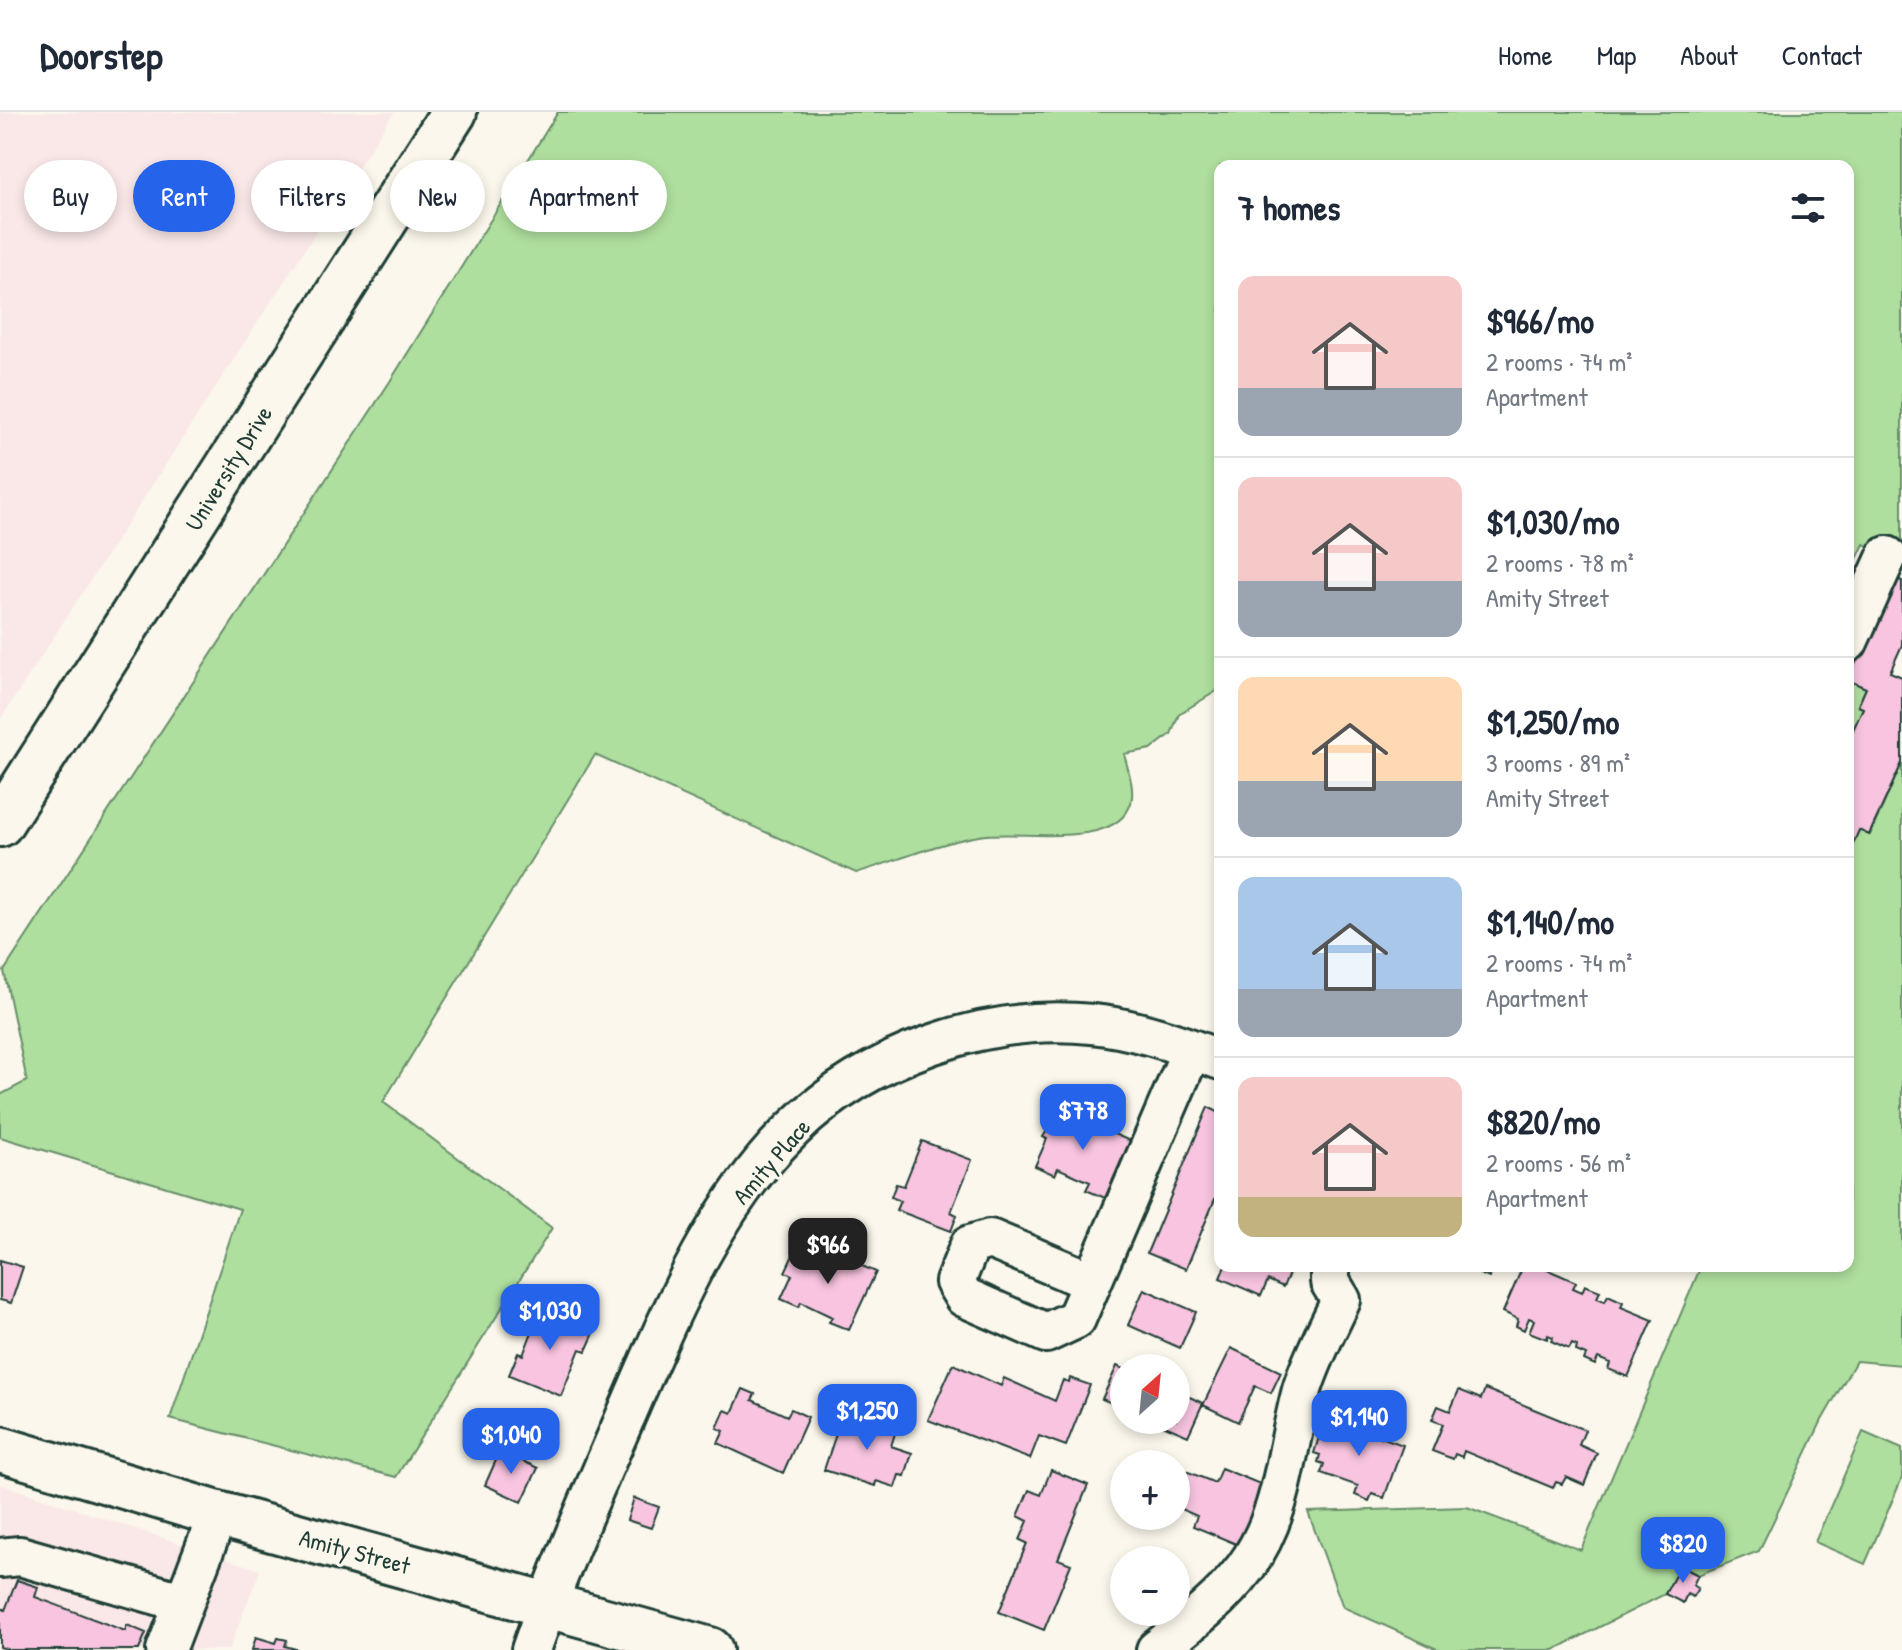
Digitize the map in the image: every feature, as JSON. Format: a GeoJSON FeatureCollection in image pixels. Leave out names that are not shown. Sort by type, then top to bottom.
{"type":"FeatureCollection","features":[{"type":"Feature","properties":{"kind":"main road","name":"University Drive"},"geometry":{"type":"LineString","coordinates":[[0,824],[454,112]]}},
{"type":"Feature","properties":{"kind":"main road","name":"Amity Street"},"geometry":{"type":"LineString","coordinates":[[0,1449],[218,1514],[547,1602],[710,1650]]}},
{"type":"Feature","properties":{"kind":"street"},"geometry":{"type":"LineString","coordinates":[[1854,629],[1887,556]]}},
{"type":"Feature","properties":{"kind":"street","name":"Amity Place"},"geometry":{"type":"LineString","coordinates":[[531,1650],[547,1602],[645,1371],[694,1269],[743,1190],[793,1129],[880,1067],[971,1034],[1016,1025],[1094,1024],[1206,1055]]}},
{"type":"Feature","properties":{"kind":"street"},"geometry":{"type":"LineString","coordinates":[[1092,1282],[1206,1055]]}},
{"type":"Feature","properties":{"kind":"street"},"geometry":{"type":"LineString","coordinates":[[1156,1650],[1233,1583],[1259,1546],[1271,1521],[1286,1478],[1302,1389],[1341,1300],[1330,1282],[1330,1272]]}},
{"type":"Feature","properties":{"kind":"street"},"geometry":{"type":"LineString","coordinates":[[166,1650],[218,1514]]}},
{"type":"Feature","properties":{"kind":"street"},"geometry":{"type":"LineString","coordinates":[[0,1558],[20,1556],[182,1602]]}},
{"type":"Feature","properties":{"kind":"shaded area"},"geometry":{"type":"Polygon","coordinates":[[[0,112],[394,112],[363,160],[251,160],[251,232],[316,232],[0,720],[0,112]]]}},
{"type":"Feature","properties":{"kind":"shaded area"},"geometry":{"type":"Polygon","coordinates":[[[0,1484],[260,1570],[229,1650],[0,1650],[0,1484]]]}},
{"type":"Feature","properties":{"kind":"green space"},"geometry":{"type":"Polygon","coordinates":[[[558,112],[1902,112],[1902,562],[1864,544],[1854,560],[1854,160],[1214,160],[1214,693],[1179,714],[1171,734],[1151,749],[1124,754],[1132,795],[1129,808],[1118,821],[1083,833],[979,836],[856,873],[595,755],[383,1102],[552,1228],[396,1477],[170,1419],[240,1209],[0,1137],[0,1095],[27,1081],[4,971],[389,383],[501,203],[501,232],[667,232],[667,160],[528,160],[558,112]]]}},
{"type":"Feature","properties":{"kind":"green space"},"geometry":{"type":"Polygon","coordinates":[[[1854,683],[1866,688],[1858,706],[1863,708],[1854,728],[1854,683]]]}},
{"type":"Feature","properties":{"kind":"green space"},"geometry":{"type":"Polygon","coordinates":[[[1902,763],[1902,1365],[1856,1361],[1822,1420],[1759,1551],[1698,1575],[1680,1566],[1665,1594],[1554,1650],[1439,1650],[1343,1607],[1308,1512],[1467,1507],[1581,1550],[1698,1272],[1854,1272],[1854,839],[1859,830],[1870,835],[1902,763]]]}},
{"type":"Feature","properties":{"kind":"green space"},"geometry":{"type":"Polygon","coordinates":[[[1863,1432],[1902,1449],[1902,1478],[1865,1564],[1815,1542],[1863,1432]]]}},
{"type":"Feature","properties":{"kind":"building"},"geometry":{"type":"Polygon","coordinates":[[[1894,578],[1902,581],[1902,645],[1890,672],[1902,677],[1902,763],[1869,835],[1859,830],[1854,842],[1854,728],[1863,708],[1858,706],[1866,688],[1854,683],[1854,667],[1894,578]]]}},
{"type":"Feature","properties":{"kind":"building"},"geometry":{"type":"Polygon","coordinates":[[[1208,1107],[1214,1110],[1214,1201],[1186,1269],[1147,1253],[1208,1107]]]}},
{"type":"Feature","properties":{"kind":"building"},"geometry":{"type":"Polygon","coordinates":[[[1060,1110],[1130,1141],[1105,1198],[1086,1190],[1090,1182],[1058,1168],[1055,1175],[1035,1166],[1047,1139],[1043,1137],[1060,1110]]]}},
{"type":"Feature","properties":{"kind":"building"},"geometry":{"type":"Polygon","coordinates":[[[922,1141],[972,1160],[951,1212],[957,1215],[951,1231],[896,1210],[900,1201],[891,1197],[896,1184],[904,1186],[922,1141]]]}},
{"type":"Feature","properties":{"kind":"building"},"geometry":{"type":"Polygon","coordinates":[[[805,1245],[851,1267],[853,1262],[876,1272],[849,1330],[829,1322],[832,1317],[801,1302],[799,1307],[781,1299],[792,1275],[785,1272],[793,1255],[799,1258],[805,1245]]]}},
{"type":"Feature","properties":{"kind":"building"},"geometry":{"type":"Polygon","coordinates":[[[0,1260],[23,1267],[11,1303],[0,1300],[0,1260]]]}},
{"type":"Feature","properties":{"kind":"building"},"geometry":{"type":"Polygon","coordinates":[[[1222,1272],[1290,1272],[1283,1287],[1268,1280],[1261,1296],[1220,1278],[1222,1272]]]}},
{"type":"Feature","properties":{"kind":"building"},"geometry":{"type":"Polygon","coordinates":[[[1476,1272],[1492,1272],[1489,1278],[1476,1272]]]}},
{"type":"Feature","properties":{"kind":"building"},"geometry":{"type":"Polygon","coordinates":[[[1520,1272],[1553,1272],[1576,1282],[1573,1288],[1582,1292],[1585,1285],[1600,1291],[1597,1298],[1605,1301],[1608,1295],[1623,1302],[1621,1307],[1653,1320],[1628,1377],[1608,1369],[1610,1363],[1598,1358],[1595,1365],[1584,1360],[1586,1355],[1576,1351],[1577,1346],[1572,1344],[1569,1349],[1551,1341],[1553,1337],[1548,1335],[1547,1339],[1529,1332],[1534,1320],[1529,1318],[1524,1330],[1516,1326],[1518,1319],[1503,1312],[1520,1272]]]}},
{"type":"Feature","properties":{"kind":"building"},"geometry":{"type":"Polygon","coordinates":[[[1144,1289],[1196,1312],[1180,1348],[1128,1325],[1144,1289]]]}},
{"type":"Feature","properties":{"kind":"building"},"geometry":{"type":"Polygon","coordinates":[[[539,1309],[594,1333],[586,1351],[580,1349],[561,1396],[509,1375],[518,1353],[523,1355],[532,1332],[525,1329],[532,1312],[536,1314],[539,1309]]]}},
{"type":"Feature","properties":{"kind":"building"},"geometry":{"type":"Polygon","coordinates":[[[1231,1348],[1281,1372],[1271,1393],[1255,1386],[1238,1422],[1203,1405],[1231,1348]]]}},
{"type":"Feature","properties":{"kind":"building"},"geometry":{"type":"Polygon","coordinates":[[[953,1364],[1001,1386],[1004,1378],[1055,1401],[1063,1380],[1069,1382],[1070,1378],[1090,1385],[1066,1446],[1039,1436],[1030,1459],[928,1420],[953,1364]]]}},
{"type":"Feature","properties":{"kind":"building"},"geometry":{"type":"Polygon","coordinates":[[[1110,1381],[1110,1402],[1102,1399],[1110,1381]]]}},
{"type":"Feature","properties":{"kind":"building"},"geometry":{"type":"Polygon","coordinates":[[[743,1389],[755,1394],[752,1400],[787,1416],[791,1409],[808,1417],[783,1473],[718,1443],[724,1431],[717,1428],[725,1410],[732,1413],[743,1389]]]}},
{"type":"Feature","properties":{"kind":"building"},"geometry":{"type":"Polygon","coordinates":[[[1485,1389],[1585,1430],[1579,1445],[1597,1453],[1584,1485],[1566,1477],[1562,1484],[1556,1482],[1553,1488],[1464,1451],[1462,1457],[1455,1454],[1453,1459],[1432,1451],[1443,1424],[1432,1420],[1438,1406],[1450,1411],[1459,1390],[1481,1399],[1485,1389]]]}},
{"type":"Feature","properties":{"kind":"building"},"geometry":{"type":"Polygon","coordinates":[[[1190,1397],[1203,1403],[1190,1432],[1190,1397]]]}},
{"type":"Feature","properties":{"kind":"building"},"geometry":{"type":"Polygon","coordinates":[[[844,1410],[865,1417],[863,1422],[876,1426],[878,1421],[897,1427],[891,1446],[912,1453],[905,1476],[899,1475],[895,1487],[876,1481],[875,1486],[824,1470],[844,1410]]]}},
{"type":"Feature","properties":{"kind":"building"},"geometry":{"type":"Polygon","coordinates":[[[1338,1414],[1353,1419],[1351,1426],[1403,1445],[1384,1498],[1372,1494],[1369,1501],[1355,1495],[1358,1486],[1321,1473],[1324,1464],[1318,1462],[1320,1455],[1314,1453],[1319,1437],[1328,1441],[1338,1414]]]}},
{"type":"Feature","properties":{"kind":"building"},"geometry":{"type":"Polygon","coordinates":[[[500,1451],[538,1468],[522,1502],[485,1485],[500,1451]]]}},
{"type":"Feature","properties":{"kind":"building"},"geometry":{"type":"Polygon","coordinates":[[[1221,1468],[1270,1488],[1248,1543],[1238,1540],[1236,1544],[1193,1526],[1197,1516],[1190,1513],[1190,1473],[1215,1483],[1221,1468]]]}},
{"type":"Feature","properties":{"kind":"building"},"geometry":{"type":"Polygon","coordinates":[[[1051,1470],[1088,1485],[1058,1559],[1071,1564],[1044,1630],[999,1612],[1027,1543],[1020,1540],[1028,1521],[1018,1516],[1029,1490],[1041,1495],[1051,1470]]]}},
{"type":"Feature","properties":{"kind":"building"},"geometry":{"type":"Polygon","coordinates":[[[634,1498],[659,1507],[651,1528],[627,1520],[634,1498]]]}},
{"type":"Feature","properties":{"kind":"building"},"geometry":{"type":"Polygon","coordinates":[[[1680,1566],[1698,1575],[1693,1585],[1698,1588],[1693,1597],[1687,1594],[1683,1603],[1665,1594],[1680,1566]]]}},
{"type":"Feature","properties":{"kind":"building"},"geometry":{"type":"Polygon","coordinates":[[[17,1580],[38,1587],[35,1597],[125,1631],[127,1625],[146,1633],[139,1650],[9,1650],[0,1647],[0,1607],[5,1610],[17,1580]]]}},
{"type":"Feature","properties":{"kind":"building"},"geometry":{"type":"Polygon","coordinates":[[[256,1637],[276,1643],[278,1638],[287,1640],[285,1646],[299,1650],[252,1650],[256,1637]]]}}]}
